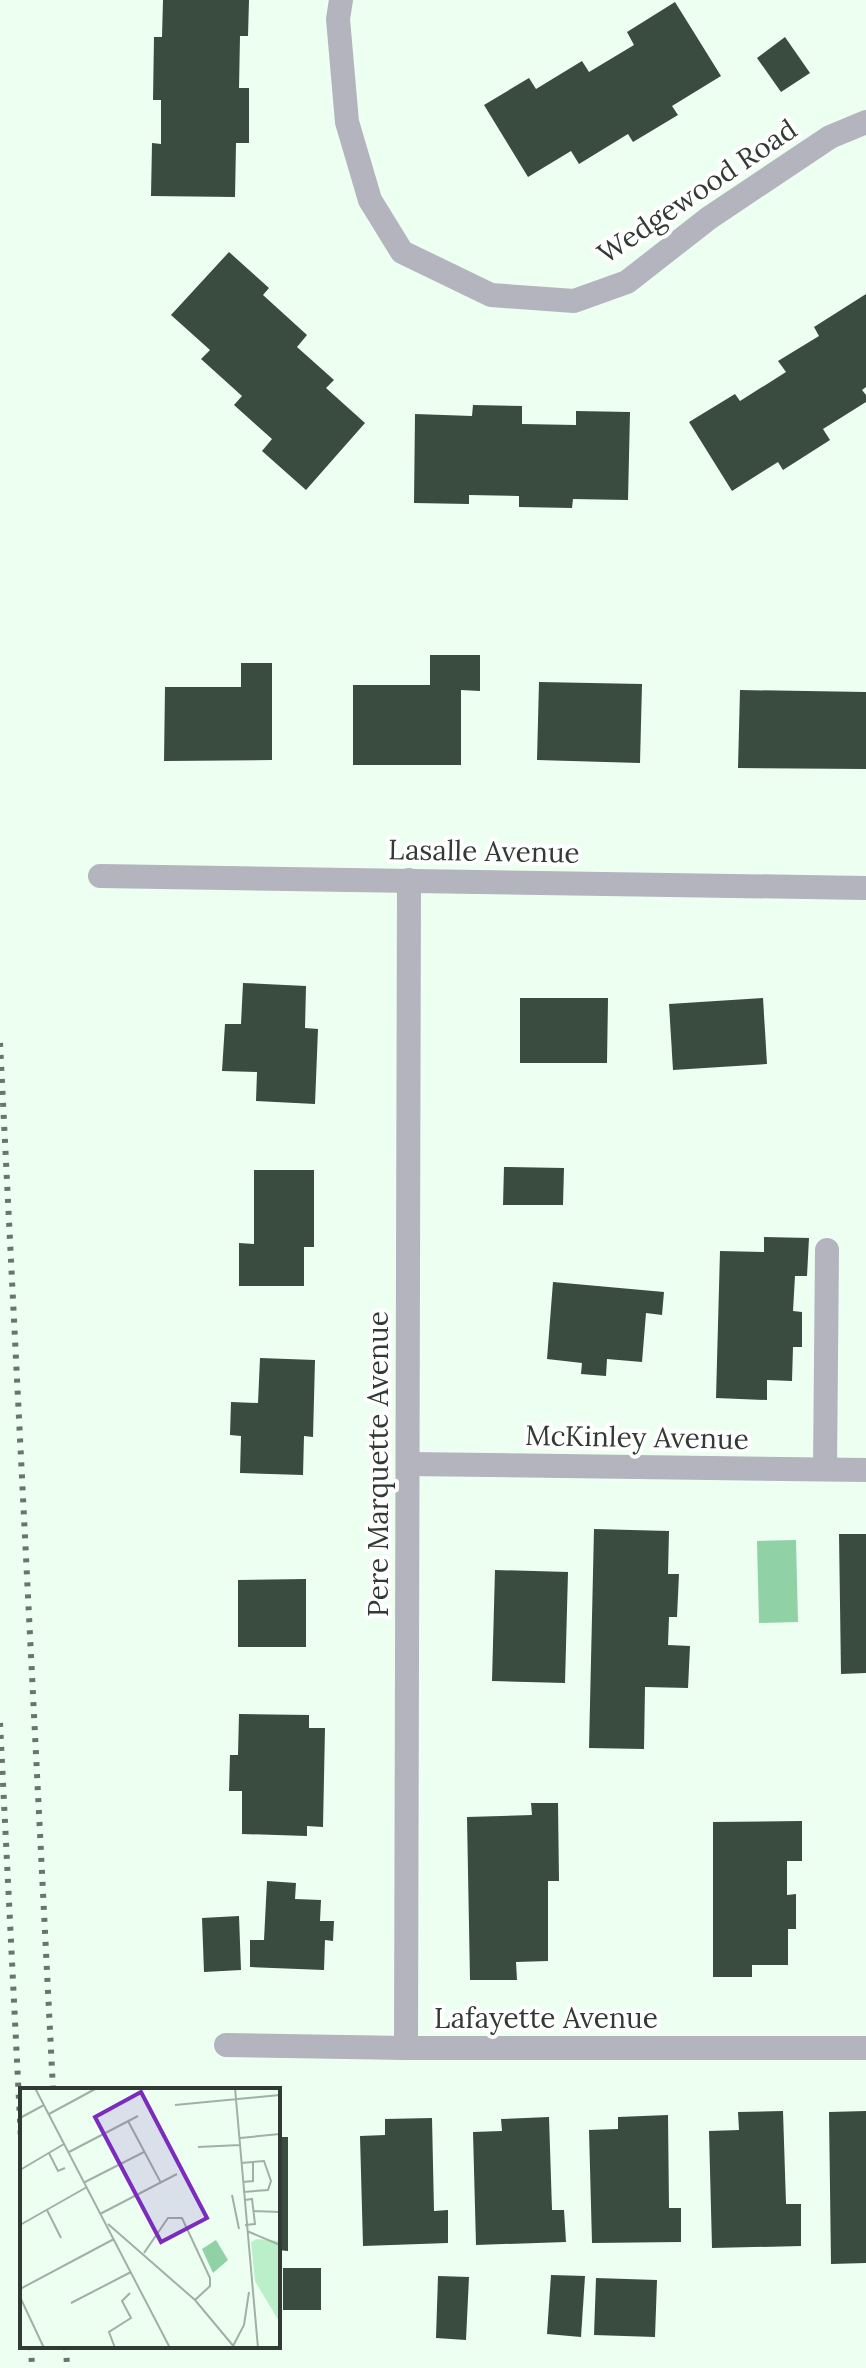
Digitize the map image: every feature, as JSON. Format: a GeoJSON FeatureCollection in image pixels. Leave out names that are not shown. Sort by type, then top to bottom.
{"type":"FeatureCollection","features":[{"type":"Feature","properties":{"kind":"street","name":"Wedgewood Road"},"geometry":{"type":"LineString","coordinates":[[341,0],[338,19],[347,122],[370,200],[402,252],[491,295],[574,301],[627,282],[709,218],[830,137],[866,122]]}},
{"type":"Feature","properties":{"kind":"street","name":"Lasalle Avenue"},"geometry":{"type":"LineString","coordinates":[[100,876],[866,888]]}},
{"type":"Feature","properties":{"kind":"street","name":"Pere Marquette Avenue"},"geometry":{"type":"LineString","coordinates":[[406,2048],[409,880]]}},
{"type":"Feature","properties":{"kind":"street"},"geometry":{"type":"LineString","coordinates":[[825,1469],[827,1250]]}},
{"type":"Feature","properties":{"kind":"street","name":"McKinley Avenue"},"geometry":{"type":"LineString","coordinates":[[408,1464],[866,1470]]}},
{"type":"Feature","properties":{"kind":"street","name":"Lafayette Avenue"},"geometry":{"type":"LineString","coordinates":[[226,2045],[866,2048]]}},
{"type":"Feature","properties":{"kind":"shaded area"},"geometry":{"type":"Polygon","coordinates":[[[796,1540],[798,1622],[759,1623],[757,1541],[796,1540]]]}},
{"type":"Feature","properties":{"kind":"building"},"geometry":{"type":"Polygon","coordinates":[[[163,0],[249,0],[248,36],[240,36],[239,88],[249,88],[249,143],[236,143],[235,197],[151,196],[152,143],[161,144],[161,100],[153,100],[154,37],[162,37],[163,0]]]}},
{"type":"Feature","properties":{"kind":"building"},"geometry":{"type":"Polygon","coordinates":[[[675,2],[721,76],[672,106],[678,115],[633,142],[628,134],[579,164],[571,151],[528,177],[484,105],[529,78],[536,89],[582,61],[589,72],[634,45],[627,32],[675,2]]]}},
{"type":"Feature","properties":{"kind":"building"},"geometry":{"type":"Polygon","coordinates":[[[785,37],[810,73],[781,92],[757,58],[785,37]]]}},
{"type":"Feature","properties":{"kind":"building"},"geometry":{"type":"Polygon","coordinates":[[[229,252],[269,288],[263,295],[307,335],[297,347],[334,380],[326,388],[365,423],[306,490],[262,451],[272,439],[234,405],[242,396],[201,359],[210,350],[171,315],[229,252]]]}},
{"type":"Feature","properties":{"kind":"building"},"geometry":{"type":"Polygon","coordinates":[[[866,294],[866,387],[862,390],[866,402],[823,429],[830,440],[783,470],[778,462],[732,491],[689,422],[735,394],[740,401],[786,372],[778,361],[819,336],[814,327],[866,294]]]}},
{"type":"Feature","properties":{"kind":"building"},"geometry":{"type":"Polygon","coordinates":[[[473,405],[522,406],[522,424],[576,425],[576,411],[630,412],[628,500],[573,499],[572,508],[519,507],[519,496],[469,495],[469,504],[414,503],[415,414],[472,416],[473,405]]]}},
{"type":"Feature","properties":{"kind":"building"},"geometry":{"type":"Polygon","coordinates":[[[430,655],[480,655],[480,691],[461,690],[461,765],[353,765],[353,685],[430,685],[430,655]]]}},
{"type":"Feature","properties":{"kind":"building"},"geometry":{"type":"Polygon","coordinates":[[[241,663],[272,663],[272,760],[164,761],[165,687],[241,687],[241,663]]]}},
{"type":"Feature","properties":{"kind":"building"},"geometry":{"type":"Polygon","coordinates":[[[539,682],[642,684],[640,763],[537,760],[539,682]]]}},
{"type":"Feature","properties":{"kind":"building"},"geometry":{"type":"Polygon","coordinates":[[[740,690],[866,692],[866,769],[738,768],[740,690]]]}},
{"type":"Feature","properties":{"kind":"building"},"geometry":{"type":"Polygon","coordinates":[[[243,983],[306,986],[305,1028],[318,1029],[315,1104],[256,1101],[257,1072],[222,1071],[225,1024],[241,1024],[243,983]]]}},
{"type":"Feature","properties":{"kind":"building"},"geometry":{"type":"Polygon","coordinates":[[[520,998],[608,998],[607,1063],[520,1063],[520,998]]]}},
{"type":"Feature","properties":{"kind":"building"},"geometry":{"type":"Polygon","coordinates":[[[763,998],[767,1064],[673,1070],[669,1004],[763,998]]]}},
{"type":"Feature","properties":{"kind":"building"},"geometry":{"type":"Polygon","coordinates":[[[504,1167],[564,1168],[563,1205],[503,1205],[504,1167]]]}},
{"type":"Feature","properties":{"kind":"building"},"geometry":{"type":"Polygon","coordinates":[[[254,1170],[314,1170],[314,1247],[304,1247],[304,1286],[239,1286],[239,1243],[254,1244],[254,1170]]]}},
{"type":"Feature","properties":{"kind":"building"},"geometry":{"type":"Polygon","coordinates":[[[764,1237],[809,1238],[807,1276],[795,1276],[793,1311],[802,1312],[802,1347],[793,1347],[792,1381],[767,1380],[767,1400],[716,1398],[720,1251],[764,1252],[764,1237]]]}},
{"type":"Feature","properties":{"kind":"building"},"geometry":{"type":"Polygon","coordinates":[[[553,1282],[664,1292],[662,1315],[646,1313],[642,1362],[607,1359],[606,1376],[581,1374],[582,1363],[547,1359],[553,1282]]]}},
{"type":"Feature","properties":{"kind":"building"},"geometry":{"type":"Polygon","coordinates":[[[260,1358],[315,1360],[313,1437],[304,1436],[303,1475],[240,1473],[241,1436],[230,1435],[231,1402],[258,1403],[260,1358]]]}},
{"type":"Feature","properties":{"kind":"building"},"geometry":{"type":"Polygon","coordinates":[[[594,1529],[669,1531],[668,1574],[679,1574],[677,1617],[669,1617],[668,1645],[690,1646],[688,1688],[645,1687],[644,1749],[589,1748],[594,1529]]]}},
{"type":"Feature","properties":{"kind":"building"},"geometry":{"type":"Polygon","coordinates":[[[839,1534],[866,1534],[866,1673],[841,1674],[839,1534]]]}},
{"type":"Feature","properties":{"kind":"building"},"geometry":{"type":"Polygon","coordinates":[[[495,1570],[568,1572],[565,1683],[492,1681],[495,1570]]]}},
{"type":"Feature","properties":{"kind":"building"},"geometry":{"type":"Polygon","coordinates":[[[306,1579],[306,1647],[238,1647],[238,1580],[306,1579]]]}},
{"type":"Feature","properties":{"kind":"building"},"geometry":{"type":"Polygon","coordinates":[[[239,1714],[309,1715],[309,1728],[325,1728],[323,1827],[307,1826],[307,1836],[242,1834],[242,1791],[229,1791],[230,1755],[238,1755],[239,1714]]]}},
{"type":"Feature","properties":{"kind":"building"},"geometry":{"type":"Polygon","coordinates":[[[531,1803],[558,1803],[559,1881],[548,1881],[548,1961],[516,1962],[517,1980],[470,1980],[467,1817],[532,1815],[531,1803]]]}},
{"type":"Feature","properties":{"kind":"building"},"geometry":{"type":"Polygon","coordinates":[[[802,1821],[802,1861],[787,1861],[787,1895],[796,1894],[796,1929],[788,1929],[788,1965],[752,1965],[752,1977],[713,1977],[713,1822],[802,1821]]]}},
{"type":"Feature","properties":{"kind":"building"},"geometry":{"type":"Polygon","coordinates":[[[267,1881],[296,1883],[295,1899],[321,1900],[320,1921],[334,1921],[333,1941],[325,1940],[324,1970],[250,1967],[250,1940],[264,1940],[267,1881]]]}},
{"type":"Feature","properties":{"kind":"building"},"geometry":{"type":"Polygon","coordinates":[[[239,1916],[241,1970],[204,1972],[202,1918],[239,1916]]]}},
{"type":"Feature","properties":{"kind":"building"},"geometry":{"type":"Polygon","coordinates":[[[783,2111],[786,2204],[801,2204],[801,2246],[712,2248],[709,2131],[739,2130],[738,2112],[783,2111]]]}},
{"type":"Feature","properties":{"kind":"building"},"geometry":{"type":"Polygon","coordinates":[[[866,2111],[866,2263],[831,2264],[829,2112],[866,2111]]]}},
{"type":"Feature","properties":{"kind":"building"},"geometry":{"type":"Polygon","coordinates":[[[668,2115],[669,2208],[681,2208],[681,2242],[592,2243],[589,2130],[618,2129],[618,2117],[668,2115]]]}},
{"type":"Feature","properties":{"kind":"building"},"geometry":{"type":"Polygon","coordinates":[[[549,2117],[552,2210],[564,2210],[566,2242],[476,2245],[473,2132],[502,2131],[501,2119],[549,2117]]]}},
{"type":"Feature","properties":{"kind":"building"},"geometry":{"type":"Polygon","coordinates":[[[432,2118],[434,2211],[448,2210],[448,2243],[363,2246],[360,2136],[385,2135],[385,2119],[432,2118]]]}},
{"type":"Feature","properties":{"kind":"building"},"geometry":{"type":"Polygon","coordinates":[[[280,2137],[288,2137],[288,2251],[280,2250],[280,2137]]]}},
{"type":"Feature","properties":{"kind":"building"},"geometry":{"type":"Polygon","coordinates":[[[283,2268],[321,2268],[321,2310],[283,2310],[283,2268]]]}},
{"type":"Feature","properties":{"kind":"building"},"geometry":{"type":"Polygon","coordinates":[[[551,2275],[585,2276],[581,2337],[547,2334],[551,2275]]]}},
{"type":"Feature","properties":{"kind":"building"},"geometry":{"type":"Polygon","coordinates":[[[438,2276],[469,2277],[466,2340],[436,2338],[438,2276]]]}},
{"type":"Feature","properties":{"kind":"building"},"geometry":{"type":"Polygon","coordinates":[[[596,2278],[657,2280],[655,2337],[594,2335],[596,2278]]]}},
{"type":"Feature","properties":{"kind":"railway"},"geometry":{"type":"LineString","coordinates":[[0,1043],[53,2088]]}},
{"type":"Feature","properties":{"kind":"railway"},"geometry":{"type":"LineString","coordinates":[[0,1723],[20,2120]]}},
{"type":"Feature","properties":{"kind":"railway"},"geometry":{"type":"LineString","coordinates":[[31,2348],[32,2368]]}},
{"type":"Feature","properties":{"kind":"railway"},"geometry":{"type":"LineString","coordinates":[[66,2348],[67,2368]]}}]}
